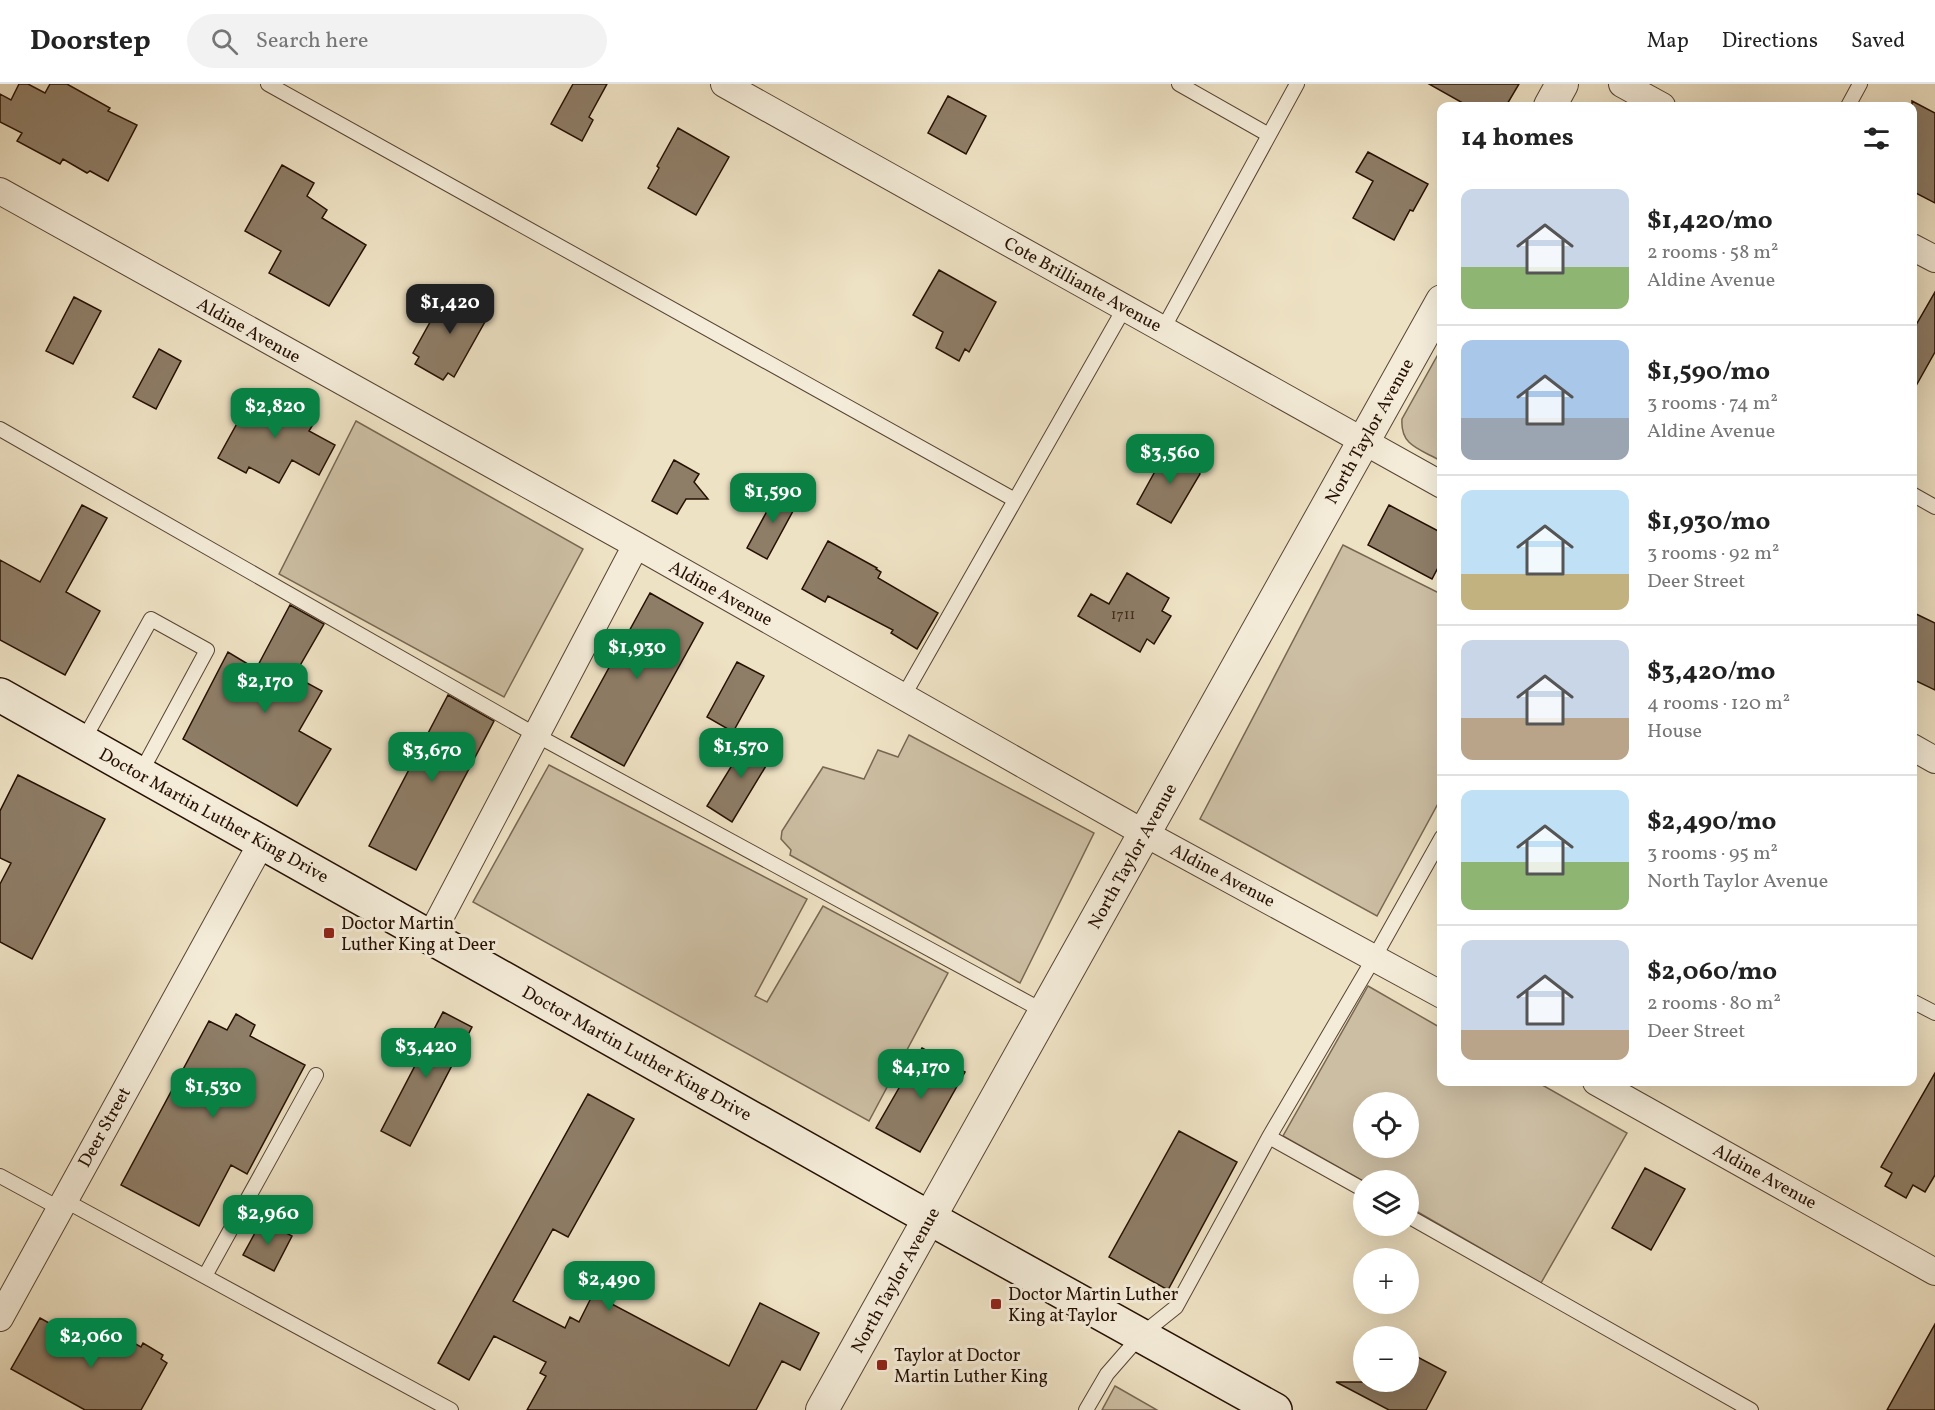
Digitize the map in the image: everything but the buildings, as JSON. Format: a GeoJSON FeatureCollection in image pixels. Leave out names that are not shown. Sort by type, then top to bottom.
{"type":"FeatureCollection","features":[{"type":"Feature","properties":{"kind":"main road","name":"Doctor Martin Luther King Drive"},"geometry":{"type":"LineString","coordinates":[[0,695],[1275,1410]]}},
{"type":"Feature","properties":{"kind":"street","name":"Cote Brilliante Avenue"},"geometry":{"type":"LineString","coordinates":[[724,84],[1437,482]]}},
{"type":"Feature","properties":{"kind":"street"},"geometry":{"type":"LineString","coordinates":[[1552,102],[1562,84]]}},
{"type":"Feature","properties":{"kind":"street"},"geometry":{"type":"LineString","coordinates":[[1622,84],[1655,102]]}},
{"type":"Feature","properties":{"kind":"street","name":"Aldine Avenue"},"geometry":{"type":"LineString","coordinates":[[0,191],[636,545],[1144,833],[1437,992]]}},
{"type":"Feature","properties":{"kind":"street"},"geometry":{"type":"LineString","coordinates":[[1917,250],[1935,259]]}},
{"type":"Feature","properties":{"kind":"street","name":"North Taylor Avenue"},"geometry":{"type":"LineString","coordinates":[[822,1410],[1437,310]]}},
{"type":"Feature","properties":{"kind":"street"},"geometry":{"type":"LineString","coordinates":[[430,937],[636,545]]}},
{"type":"Feature","properties":{"kind":"street"},"geometry":{"type":"LineString","coordinates":[[1917,750],[1935,760]]}},
{"type":"Feature","properties":{"kind":"street","name":"Deer Street"},"geometry":{"type":"LineString","coordinates":[[0,1318],[262,842]]}},
{"type":"Feature","properties":{"kind":"street","name":"Aldine Avenue"},"geometry":{"type":"LineString","coordinates":[[1603,1086],[1935,1272]]}},
{"type":"Feature","properties":{"kind":"lane"},"geometry":{"type":"LineString","coordinates":[[268,84],[1015,500]]}},
{"type":"Feature","properties":{"kind":"lane"},"geometry":{"type":"LineString","coordinates":[[1179,84],[1269,135]]}},
{"type":"Feature","properties":{"kind":"lane"},"geometry":{"type":"LineString","coordinates":[[1163,329],[1297,84]]}},
{"type":"Feature","properties":{"kind":"lane"},"geometry":{"type":"LineString","coordinates":[[1850,102],[1860,84]]}},
{"type":"Feature","properties":{"kind":"lane"},"geometry":{"type":"LineString","coordinates":[[903,697],[1125,308]]}},
{"type":"Feature","properties":{"kind":"lane"},"geometry":{"type":"LineString","coordinates":[[0,429],[536,735],[1045,1012]]}},
{"type":"Feature","properties":{"kind":"lane"},"geometry":{"type":"LineString","coordinates":[[1917,497],[1935,507]]}},
{"type":"Feature","properties":{"kind":"lane"},"geometry":{"type":"LineString","coordinates":[[83,741],[151,619],[207,650],[140,774]]}},
{"type":"Feature","properties":{"kind":"lane"},"geometry":{"type":"LineString","coordinates":[[1086,1410],[1103,1379],[1141,1335],[1176,1307],[1269,1137],[1437,846]]}},
{"type":"Feature","properties":{"kind":"lane"},"geometry":{"type":"LineString","coordinates":[[1917,1004],[1935,1013]]}},
{"type":"Feature","properties":{"kind":"lane"},"geometry":{"type":"LineString","coordinates":[[205,1276],[315,1075]]}},
{"type":"Feature","properties":{"kind":"lane"},"geometry":{"type":"LineString","coordinates":[[1269,1137],[1353,1184]]}},
{"type":"Feature","properties":{"kind":"lane"},"geometry":{"type":"LineString","coordinates":[[0,1176],[62,1204],[205,1276],[451,1410]]}},
{"type":"Feature","properties":{"kind":"lane"},"geometry":{"type":"LineString","coordinates":[[1419,1222],[1751,1410]]}},
{"type":"Feature","properties":{"kind":"shaded area"},"geometry":{"type":"Polygon","coordinates":[[[1437,356],[1437,459],[1419,450],[1408,441],[1402,428],[1402,419],[1437,356]]]}},
{"type":"Feature","properties":{"kind":"shaded area"},"geometry":{"type":"Polygon","coordinates":[[[356,421],[583,549],[504,697],[279,574],[356,421]]]}},
{"type":"Feature","properties":{"kind":"shaded area"},"geometry":{"type":"Polygon","coordinates":[[[1343,545],[1437,592],[1437,805],[1377,916],[1200,819],[1343,545]]]}},
{"type":"Feature","properties":{"kind":"shaded area"},"geometry":{"type":"Polygon","coordinates":[[[909,735],[1094,833],[1020,983],[790,855],[791,850],[781,839],[782,831],[823,767],[864,779],[878,750],[898,757],[909,735]]]}},
{"type":"Feature","properties":{"kind":"shaded area"},"geometry":{"type":"Polygon","coordinates":[[[549,765],[807,899],[755,996],[767,1002],[823,906],[948,973],[869,1121],[473,902],[549,765]]]}},
{"type":"Feature","properties":{"kind":"shaded area"},"geometry":{"type":"Polygon","coordinates":[[[1368,986],[1437,1026],[1437,1086],[1544,1086],[1627,1133],[1541,1283],[1419,1213],[1419,1170],[1353,1170],[1353,1175],[1283,1136],[1368,986]]]}},
{"type":"Feature","properties":{"kind":"shaded area"},"geometry":{"type":"Polygon","coordinates":[[[1115,1386],[1157,1410],[1102,1410],[1115,1386]]]}},
{"type":"Feature","properties":{"kind":"place","name":"Doctor Martin Luther King at Deer"},"geometry":{"type":"Point","coordinates":[329,933]}},
{"type":"Feature","properties":{"kind":"place","name":"Doctor Martin Luther King at Taylor"},"geometry":{"type":"Point","coordinates":[996,1304]}},
{"type":"Feature","properties":{"kind":"place","name":"Taylor at Doctor Martin Luther King"},"geometry":{"type":"Point","coordinates":[882,1365]}}]}
